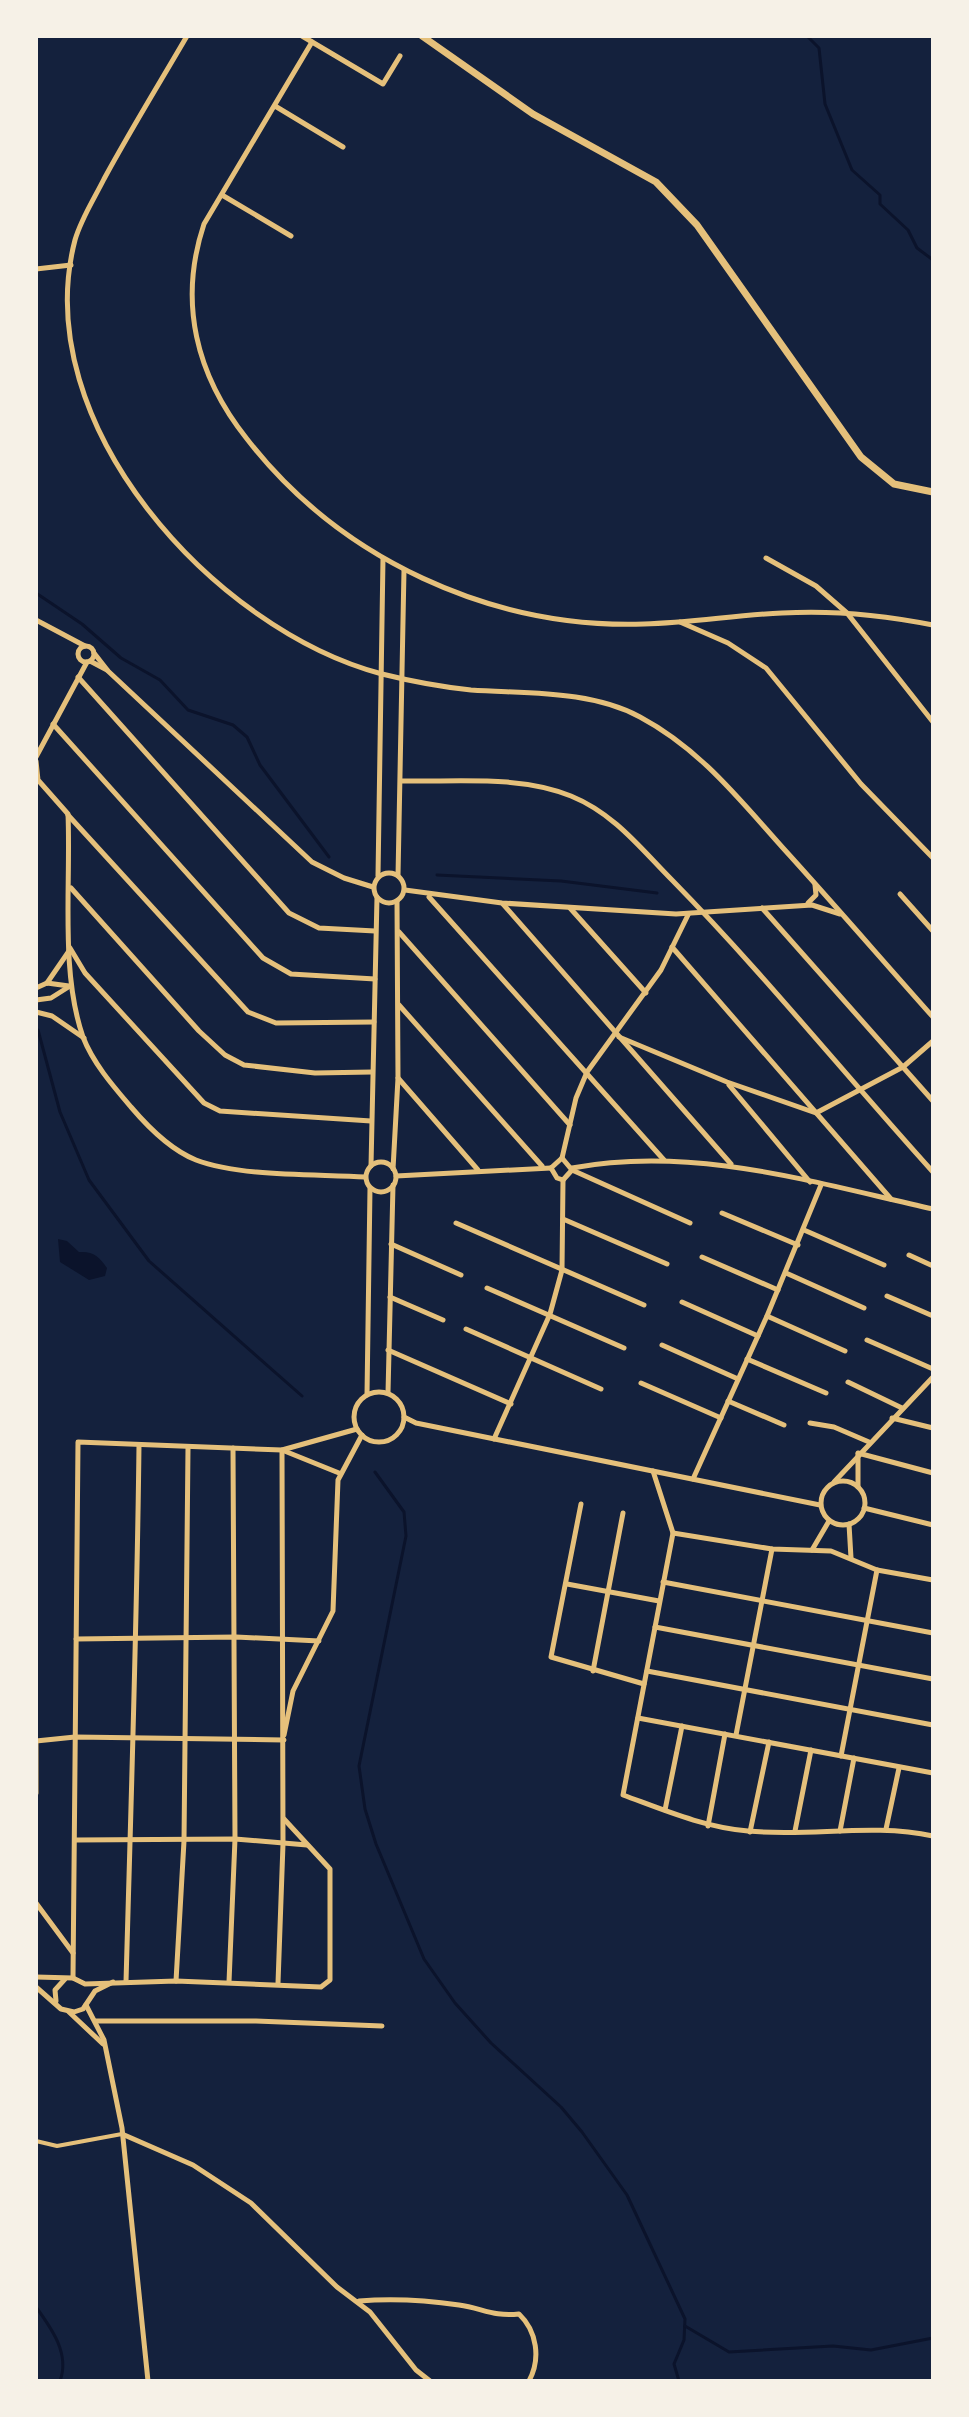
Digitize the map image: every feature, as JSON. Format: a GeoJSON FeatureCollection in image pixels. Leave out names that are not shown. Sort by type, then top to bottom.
{"type":"FeatureCollection","features":[{"type":"Feature","properties":{"kind":"main road"},"geometry":{"type":"LineString","coordinates":[[422,36],[533,114],[668,191],[697,225],[861,457],[894,484],[933,492]]}},
{"type":"Feature","properties":{"kind":"street"},"geometry":{"type":"LineString","coordinates":[[187,36],[86,213],[76,238],[71,265],[71,332],[85,390],[113,459],[155,519],[196,565],[234,599],[286,633],[380,673],[466,689],[584,699],[633,713],[675,738],[711,767],[933,1017]]}},
{"type":"Feature","properties":{"kind":"street"},"geometry":{"type":"LineString","coordinates":[[302,36],[383,84],[400,56]]}},
{"type":"Feature","properties":{"kind":"street"},"geometry":{"type":"LineString","coordinates":[[312,42],[204,224],[194,255],[192,291],[198,354],[215,392],[249,443],[288,485],[327,519],[404,570],[458,594],[530,614],[606,624],[783,612],[847,613],[933,625]]}},
{"type":"Feature","properties":{"kind":"street"},"geometry":{"type":"LineString","coordinates":[[275,106],[343,147]]}},
{"type":"Feature","properties":{"kind":"street"},"geometry":{"type":"LineString","coordinates":[[222,195],[291,236]]}},
{"type":"Feature","properties":{"kind":"street"},"geometry":{"type":"LineString","coordinates":[[36,269],[71,265]]}},
{"type":"Feature","properties":{"kind":"street"},"geometry":{"type":"LineString","coordinates":[[365,1177],[371,1166],[377,897],[373,887],[378,876],[383,558]]}},
{"type":"Feature","properties":{"kind":"street"},"geometry":{"type":"LineString","coordinates":[[766,558],[816,586],[847,613],[933,722]]}},
{"type":"Feature","properties":{"kind":"street"},"geometry":{"type":"LineString","coordinates":[[404,570],[405,678],[398,876],[405,890],[428,896],[502,903],[688,915],[804,906],[829,908],[850,922]]}},
{"type":"Feature","properties":{"kind":"street"},"geometry":{"type":"LineString","coordinates":[[36,620],[94,653],[108,671],[312,862],[344,878],[373,887]]}},
{"type":"Feature","properties":{"kind":"street"},"geometry":{"type":"LineString","coordinates":[[678,621],[728,643],[766,668],[861,784],[933,858]]}},
{"type":"Feature","properties":{"kind":"street"},"geometry":{"type":"LineString","coordinates":[[69,639],[84,659],[108,671]]}},
{"type":"Feature","properties":{"kind":"street"},"geometry":{"type":"LineString","coordinates":[[85,646],[78,677],[36,759],[38,780],[248,1012],[276,1023],[374,1022]]}},
{"type":"Feature","properties":{"kind":"street"},"geometry":{"type":"LineString","coordinates":[[84,659],[94,653]]}},
{"type":"Feature","properties":{"kind":"street"},"geometry":{"type":"LineString","coordinates":[[78,677],[289,913],[319,928],[375,931]]}},
{"type":"Feature","properties":{"kind":"street"},"geometry":{"type":"LineString","coordinates":[[53,724],[263,958],[291,974],[375,979]]}},
{"type":"Feature","properties":{"kind":"street"},"geometry":{"type":"LineString","coordinates":[[402,781],[504,782],[570,795],[609,817],[706,914],[933,1172]]}},
{"type":"Feature","properties":{"kind":"street"},"geometry":{"type":"LineString","coordinates":[[68,814],[70,986],[84,1038],[111,1083],[140,1117],[171,1145],[195,1160],[225,1168],[365,1177]]}},
{"type":"Feature","properties":{"kind":"street"},"geometry":{"type":"LineString","coordinates":[[378,876],[398,876]]}},
{"type":"Feature","properties":{"kind":"street"},"geometry":{"type":"LineString","coordinates":[[804,906],[816,895],[815,883]]}},
{"type":"Feature","properties":{"kind":"street"},"geometry":{"type":"LineString","coordinates":[[71,888],[199,1031],[225,1055],[244,1065],[315,1073],[372,1072]]}},
{"type":"Feature","properties":{"kind":"street"},"geometry":{"type":"LineString","coordinates":[[365,1177],[370,1188],[367,1395],[355,1411],[357,1429],[362,1435],[385,1441],[399,1432],[404,1417],[402,1407],[388,1393],[388,1350],[398,1078],[397,901],[405,890]]}},
{"type":"Feature","properties":{"kind":"street"},"geometry":{"type":"LineString","coordinates":[[900,894],[933,931]]}},
{"type":"Feature","properties":{"kind":"street"},"geometry":{"type":"LineString","coordinates":[[428,896],[664,1160]]}},
{"type":"Feature","properties":{"kind":"street"},"geometry":{"type":"LineString","coordinates":[[377,897],[397,901]]}},
{"type":"Feature","properties":{"kind":"street"},"geometry":{"type":"LineString","coordinates":[[502,903],[731,1165]]}},
{"type":"Feature","properties":{"kind":"street"},"geometry":{"type":"LineString","coordinates":[[570,908],[646,993]]}},
{"type":"Feature","properties":{"kind":"street"},"geometry":{"type":"LineString","coordinates":[[762,908],[933,1101]]}},
{"type":"Feature","properties":{"kind":"street"},"geometry":{"type":"LineString","coordinates":[[551,1168],[562,1158],[587,1072],[614,1031],[646,993],[688,915]]}},
{"type":"Feature","properties":{"kind":"street"},"geometry":{"type":"LineString","coordinates":[[399,932],[570,1125]]}},
{"type":"Feature","properties":{"kind":"street"},"geometry":{"type":"LineString","coordinates":[[672,947],[891,1200]]}},
{"type":"Feature","properties":{"kind":"street"},"geometry":{"type":"LineString","coordinates":[[47,983],[69,949]]}},
{"type":"Feature","properties":{"kind":"street"},"geometry":{"type":"LineString","coordinates":[[69,949],[85,973],[204,1103],[236,1114],[371,1121]]}},
{"type":"Feature","properties":{"kind":"street"},"geometry":{"type":"LineString","coordinates":[[36,988],[47,983],[70,986]]}},
{"type":"Feature","properties":{"kind":"street"},"geometry":{"type":"LineString","coordinates":[[36,1000],[51,998],[70,986]]}},
{"type":"Feature","properties":{"kind":"street"},"geometry":{"type":"LineString","coordinates":[[398,1004],[542,1166]]}},
{"type":"Feature","properties":{"kind":"street"},"geometry":{"type":"LineString","coordinates":[[36,1012],[52,1016],[84,1038]]}},
{"type":"Feature","properties":{"kind":"street"},"geometry":{"type":"LineString","coordinates":[[619,1037],[727,1082],[816,1113],[903,1067],[933,1041]]}},
{"type":"Feature","properties":{"kind":"street"},"geometry":{"type":"LineString","coordinates":[[398,1078],[478,1171]]}},
{"type":"Feature","properties":{"kind":"street"},"geometry":{"type":"LineString","coordinates":[[727,1082],[810,1183]]}},
{"type":"Feature","properties":{"kind":"street"},"geometry":{"type":"LineString","coordinates":[[562,1158],[572,1169],[690,1223]]}},
{"type":"Feature","properties":{"kind":"street"},"geometry":{"type":"LineString","coordinates":[[494,1439],[549,1316],[562,1270],[563,1180],[572,1169],[664,1160],[731,1165],[933,1209]]}},
{"type":"Feature","properties":{"kind":"street"},"geometry":{"type":"LineString","coordinates":[[371,1166],[384,1162],[393,1169]]}},
{"type":"Feature","properties":{"kind":"street"},"geometry":{"type":"LineString","coordinates":[[396,1176],[542,1166],[551,1168],[557,1178],[563,1180]]}},
{"type":"Feature","properties":{"kind":"street"},"geometry":{"type":"LineString","coordinates":[[370,1188],[381,1192],[393,1185]]}},
{"type":"Feature","properties":{"kind":"street"},"geometry":{"type":"LineString","coordinates":[[693,1479],[786,1273],[821,1185]]}},
{"type":"Feature","properties":{"kind":"street"},"geometry":{"type":"LineString","coordinates":[[722,1213],[798,1245]]}},
{"type":"Feature","properties":{"kind":"street"},"geometry":{"type":"LineString","coordinates":[[563,1219],[667,1264]]}},
{"type":"Feature","properties":{"kind":"street"},"geometry":{"type":"LineString","coordinates":[[456,1223],[644,1305]]}},
{"type":"Feature","properties":{"kind":"street"},"geometry":{"type":"LineString","coordinates":[[804,1230],[884,1265]]}},
{"type":"Feature","properties":{"kind":"street"},"geometry":{"type":"LineString","coordinates":[[391,1244],[461,1275]]}},
{"type":"Feature","properties":{"kind":"street"},"geometry":{"type":"LineString","coordinates":[[909,1255],[933,1266]]}},
{"type":"Feature","properties":{"kind":"street"},"geometry":{"type":"LineString","coordinates":[[702,1257],[778,1290]]}},
{"type":"Feature","properties":{"kind":"street"},"geometry":{"type":"LineString","coordinates":[[786,1273],[864,1308]]}},
{"type":"Feature","properties":{"kind":"street"},"geometry":{"type":"LineString","coordinates":[[487,1288],[624,1348]]}},
{"type":"Feature","properties":{"kind":"street"},"geometry":{"type":"LineString","coordinates":[[887,1296],[933,1316]]}},
{"type":"Feature","properties":{"kind":"street"},"geometry":{"type":"LineString","coordinates":[[390,1297],[443,1320]]}},
{"type":"Feature","properties":{"kind":"street"},"geometry":{"type":"LineString","coordinates":[[682,1302],[758,1336]]}},
{"type":"Feature","properties":{"kind":"street"},"geometry":{"type":"LineString","coordinates":[[767,1316],[845,1351]]}},
{"type":"Feature","properties":{"kind":"street"},"geometry":{"type":"LineString","coordinates":[[466,1329],[601,1389]]}},
{"type":"Feature","properties":{"kind":"street"},"geometry":{"type":"LineString","coordinates":[[867,1340],[933,1369]]}},
{"type":"Feature","properties":{"kind":"street"},"geometry":{"type":"LineString","coordinates":[[662,1345],[738,1379]]}},
{"type":"Feature","properties":{"kind":"street"},"geometry":{"type":"LineString","coordinates":[[388,1350],[511,1404]]}},
{"type":"Feature","properties":{"kind":"street"},"geometry":{"type":"LineString","coordinates":[[747,1359],[826,1393]]}},
{"type":"Feature","properties":{"kind":"street"},"geometry":{"type":"LineString","coordinates":[[829,1521],[820,1505],[822,1494],[933,1377]]}},
{"type":"Feature","properties":{"kind":"street"},"geometry":{"type":"LineString","coordinates":[[848,1382],[902,1408]]}},
{"type":"Feature","properties":{"kind":"street"},"geometry":{"type":"LineString","coordinates":[[641,1383],[721,1418]]}},
{"type":"Feature","properties":{"kind":"street"},"geometry":{"type":"LineString","coordinates":[[925,1384],[933,1386]]}},
{"type":"Feature","properties":{"kind":"street"},"geometry":{"type":"LineString","coordinates":[[367,1395],[388,1393]]}},
{"type":"Feature","properties":{"kind":"street"},"geometry":{"type":"LineString","coordinates":[[728,1401],[784,1425]]}},
{"type":"Feature","properties":{"kind":"street"},"geometry":{"type":"LineString","coordinates":[[404,1417],[416,1423],[820,1505]]}},
{"type":"Feature","properties":{"kind":"street"},"geometry":{"type":"LineString","coordinates":[[892,1418],[933,1428]]}},
{"type":"Feature","properties":{"kind":"street"},"geometry":{"type":"LineString","coordinates":[[810,1423],[834,1427],[869,1442]]}},
{"type":"Feature","properties":{"kind":"street"},"geometry":{"type":"LineString","coordinates":[[73,1978],[78,1442],[282,1450],[357,1429]]}},
{"type":"Feature","properties":{"kind":"street"},"geometry":{"type":"LineString","coordinates":[[284,1740],[293,1691],[330,1623],[336,1599],[339,1473],[362,1435]]}},
{"type":"Feature","properties":{"kind":"street"},"geometry":{"type":"LineString","coordinates":[[126,1982],[128,1842],[136,1739],[139,1445]]}},
{"type":"Feature","properties":{"kind":"street"},"geometry":{"type":"LineString","coordinates":[[176,1981],[184,1841],[188,1448]]}},
{"type":"Feature","properties":{"kind":"street"},"geometry":{"type":"LineString","coordinates":[[229,1982],[235,1839],[233,1448]]}},
{"type":"Feature","properties":{"kind":"street"},"geometry":{"type":"LineString","coordinates":[[282,1450],[339,1473]]}},
{"type":"Feature","properties":{"kind":"street"},"geometry":{"type":"LineString","coordinates":[[278,1983],[284,1740],[282,1450]]}},
{"type":"Feature","properties":{"kind":"street"},"geometry":{"type":"LineString","coordinates":[[858,1453],[933,1473]]}},
{"type":"Feature","properties":{"kind":"street"},"geometry":{"type":"LineString","coordinates":[[851,1558],[849,1524],[864,1508],[864,1498],[858,1487],[858,1453]]}},
{"type":"Feature","properties":{"kind":"street"},"geometry":{"type":"LineString","coordinates":[[653,1471],[673,1533],[623,1795],[708,1826],[750,1832],[886,1829],[933,1836]]}},
{"type":"Feature","properties":{"kind":"street"},"geometry":{"type":"LineString","coordinates":[[834,1482],[845,1480],[858,1487]]}},
{"type":"Feature","properties":{"kind":"street"},"geometry":{"type":"LineString","coordinates":[[581,1504],[551,1657],[644,1684]]}},
{"type":"Feature","properties":{"kind":"street"},"geometry":{"type":"LineString","coordinates":[[864,1508],[933,1525]]}},
{"type":"Feature","properties":{"kind":"street"},"geometry":{"type":"LineString","coordinates":[[593,1671],[623,1513]]}},
{"type":"Feature","properties":{"kind":"street"},"geometry":{"type":"LineString","coordinates":[[829,1521],[849,1524]]}},
{"type":"Feature","properties":{"kind":"street"},"geometry":{"type":"LineString","coordinates":[[812,1550],[829,1521]]}},
{"type":"Feature","properties":{"kind":"street"},"geometry":{"type":"LineString","coordinates":[[673,1533],[772,1549],[812,1550],[851,1558],[877,1570],[933,1580]]}},
{"type":"Feature","properties":{"kind":"street"},"geometry":{"type":"LineString","coordinates":[[736,1735],[772,1549]]}},
{"type":"Feature","properties":{"kind":"street"},"geometry":{"type":"LineString","coordinates":[[841,1756],[877,1570]]}},
{"type":"Feature","properties":{"kind":"street"},"geometry":{"type":"LineString","coordinates":[[663,1582],[933,1633]]}},
{"type":"Feature","properties":{"kind":"street"},"geometry":{"type":"LineString","coordinates":[[567,1584],[659,1601]]}},
{"type":"Feature","properties":{"kind":"street"},"geometry":{"type":"LineString","coordinates":[[655,1627],[933,1679]]}},
{"type":"Feature","properties":{"kind":"street"},"geometry":{"type":"LineString","coordinates":[[76,1639],[184,1636],[319,1641]]}},
{"type":"Feature","properties":{"kind":"street"},"geometry":{"type":"LineString","coordinates":[[647,1671],[933,1725]]}},
{"type":"Feature","properties":{"kind":"street"},"geometry":{"type":"LineString","coordinates":[[638,1718],[933,1773]]}},
{"type":"Feature","properties":{"kind":"street"},"geometry":{"type":"LineString","coordinates":[[665,1810],[682,1726]]}},
{"type":"Feature","properties":{"kind":"street"},"geometry":{"type":"LineString","coordinates":[[708,1826],[725,1734]]}},
{"type":"Feature","properties":{"kind":"street"},"geometry":{"type":"LineString","coordinates":[[36,1793],[36,1741],[75,1737],[284,1740]]}},
{"type":"Feature","properties":{"kind":"street"},"geometry":{"type":"LineString","coordinates":[[750,1832],[769,1742]]}},
{"type":"Feature","properties":{"kind":"street"},"geometry":{"type":"LineString","coordinates":[[795,1831],[811,1750]]}},
{"type":"Feature","properties":{"kind":"street"},"geometry":{"type":"LineString","coordinates":[[840,1831],[854,1758]]}},
{"type":"Feature","properties":{"kind":"street"},"geometry":{"type":"LineString","coordinates":[[886,1829],[899,1768]]}},
{"type":"Feature","properties":{"kind":"street"},"geometry":{"type":"LineString","coordinates":[[36,1977],[73,1978],[85,1984],[176,1981],[321,1987],[330,1980],[332,1877],[326,1863],[283,1816]]}},
{"type":"Feature","properties":{"kind":"street"},"geometry":{"type":"LineString","coordinates":[[76,1840],[235,1839],[309,1845]]}},
{"type":"Feature","properties":{"kind":"street"},"geometry":{"type":"LineString","coordinates":[[36,1903],[74,1954]]}},
{"type":"Feature","properties":{"kind":"street"},"geometry":{"type":"LineString","coordinates":[[57,2002],[55,1990],[66,1979]]}},
{"type":"Feature","properties":{"kind":"street"},"geometry":{"type":"LineString","coordinates":[[69,2012],[86,2005],[90,1996],[113,1982]]}},
{"type":"Feature","properties":{"kind":"street"},"geometry":{"type":"LineString","coordinates":[[85,1984],[90,1996]]}},
{"type":"Feature","properties":{"kind":"street"},"geometry":{"type":"LineString","coordinates":[[36,1987],[103,2044]]}},
{"type":"Feature","properties":{"kind":"street"},"geometry":{"type":"LineString","coordinates":[[86,2005],[103,2044],[122,2134],[148,2381]]}},
{"type":"Feature","properties":{"kind":"street"},"geometry":{"type":"LineString","coordinates":[[95,2021],[256,2021],[382,2026]]}},
{"type":"Feature","properties":{"kind":"street"},"geometry":{"type":"LineString","coordinates":[[36,2141],[57,2146],[122,2134],[220,2179],[251,2203],[337,2287],[358,2301],[394,2339],[416,2370],[430,2381]]}},
{"type":"Feature","properties":{"kind":"street"},"geometry":{"type":"LineString","coordinates":[[358,2301],[418,2299],[464,2306],[488,2315],[519,2314],[530,2324],[535,2339],[529,2381]]}},
{"type":"Feature","properties":{"kind":"water"},"geometry":{"type":"Polygon","coordinates":[[[58,1239],[67,1241],[79,1252],[98,1257],[107,1268],[105,1276],[89,1280],[60,1262],[58,1239]]]}},
{"type":"Feature","properties":{"kind":"waterway"},"geometry":{"type":"LineString","coordinates":[[807,36],[819,48],[825,104],[852,170],[880,195],[880,204],[908,230],[917,248],[933,260]]}},
{"type":"Feature","properties":{"kind":"waterway"},"geometry":{"type":"LineString","coordinates":[[36,593],[82,624],[121,658],[160,680],[188,710],[233,725],[247,737],[260,765],[329,857]]}},
{"type":"Feature","properties":{"kind":"waterway"},"geometry":{"type":"LineString","coordinates":[[437,875],[561,881],[657,893]]}},
{"type":"Feature","properties":{"kind":"waterway"},"geometry":{"type":"LineString","coordinates":[[38,1030],[60,1112],[89,1180],[149,1261],[302,1396]]}},
{"type":"Feature","properties":{"kind":"waterway"},"geometry":{"type":"LineString","coordinates":[[375,1472],[404,1512],[406,1536],[359,1766],[365,1809],[376,1844],[424,1959],[455,2003],[491,2043],[561,2107],[627,2195],[685,2319],[684,2340],[674,2364],[679,2381]]}},
{"type":"Feature","properties":{"kind":"waterway"},"geometry":{"type":"LineString","coordinates":[[36,2307],[58,2342],[63,2361],[60,2381]]}},
{"type":"Feature","properties":{"kind":"waterway"},"geometry":{"type":"LineString","coordinates":[[685,2326],[729,2352],[833,2346],[871,2350],[933,2338]]}}]}
